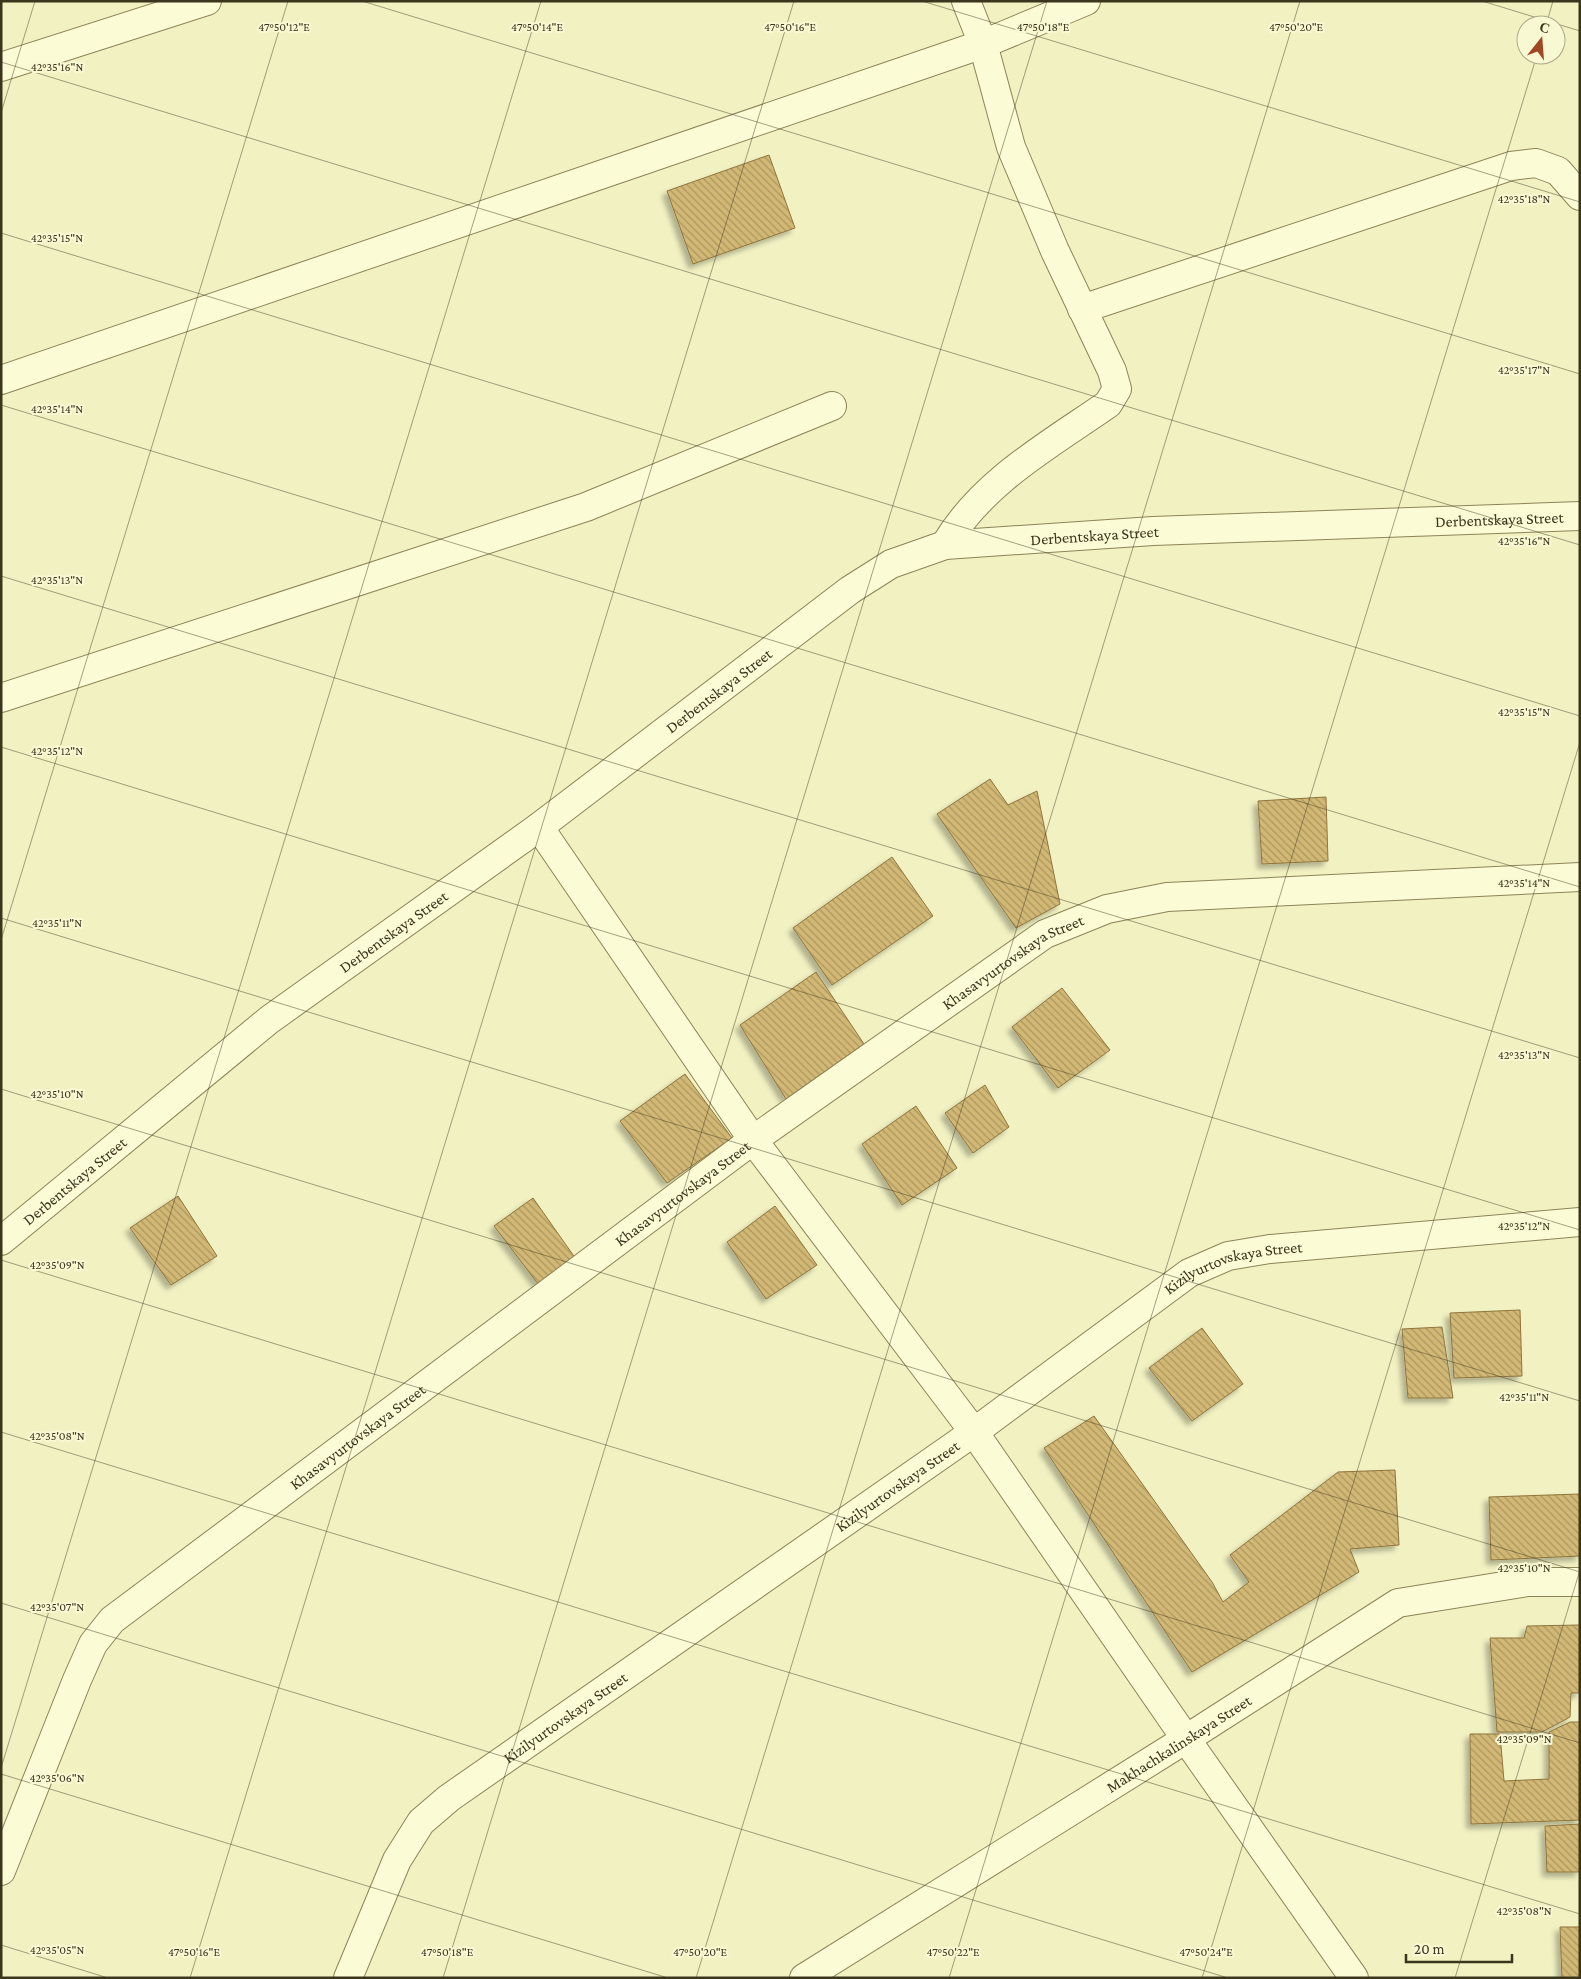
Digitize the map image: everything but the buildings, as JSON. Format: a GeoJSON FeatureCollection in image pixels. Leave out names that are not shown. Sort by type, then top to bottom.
{"type":"FeatureCollection","features":[{"type":"Feature","properties":{"kind":"street"},"geometry":{"type":"LineString","coordinates":[[1,67],[207,1]]}},
{"type":"Feature","properties":{"kind":"street"},"geometry":{"type":"LineString","coordinates":[[945,545],[958,523],[1002,478],[1108,404],[1116,390],[1112,371],[1054,251],[1011,147],[983,44],[966,1]]}},
{"type":"Feature","properties":{"kind":"street"},"geometry":{"type":"LineString","coordinates":[[1,380],[983,44],[1086,1]]}},
{"type":"Feature","properties":{"kind":"street"},"geometry":{"type":"LineString","coordinates":[[1082,309],[1511,166],[1536,163],[1558,171],[1580,196]]}},
{"type":"Feature","properties":{"kind":"street"},"geometry":{"type":"LineString","coordinates":[[1,698],[586,507],[832,406]]}},
{"type":"Feature","properties":{"kind":"street","name":"Derbentskaya Street"},"geometry":{"type":"LineString","coordinates":[[1,1242],[269,1020],[539,827],[850,590],[891,564],[945,545],[1153,531],[1580,516]]}},
{"type":"Feature","properties":{"kind":"street"},"geometry":{"type":"LineString","coordinates":[[539,827],[753,1140],[974,1432],[1354,1978]]}},
{"type":"Feature","properties":{"kind":"street","name":"Khasavyurtovskaya Street"},"geometry":{"type":"LineString","coordinates":[[1,1871],[81,1671],[93,1644],[112,1620],[753,1140],[1045,934],[1107,909],[1168,897],[1580,877]]}},
{"type":"Feature","properties":{"kind":"street","name":"Kizilyurtovskaya Street"},"geometry":{"type":"LineString","coordinates":[[348,1978],[397,1860],[421,1822],[449,1798],[974,1432],[1189,1273],[1228,1256],[1270,1248],[1580,1222]]}},
{"type":"Feature","properties":{"kind":"street","name":"Makhachkalinskaya Street"},"geometry":{"type":"LineString","coordinates":[[804,1978],[1186,1739],[1398,1603],[1528,1582],[1580,1582]]}}]}
